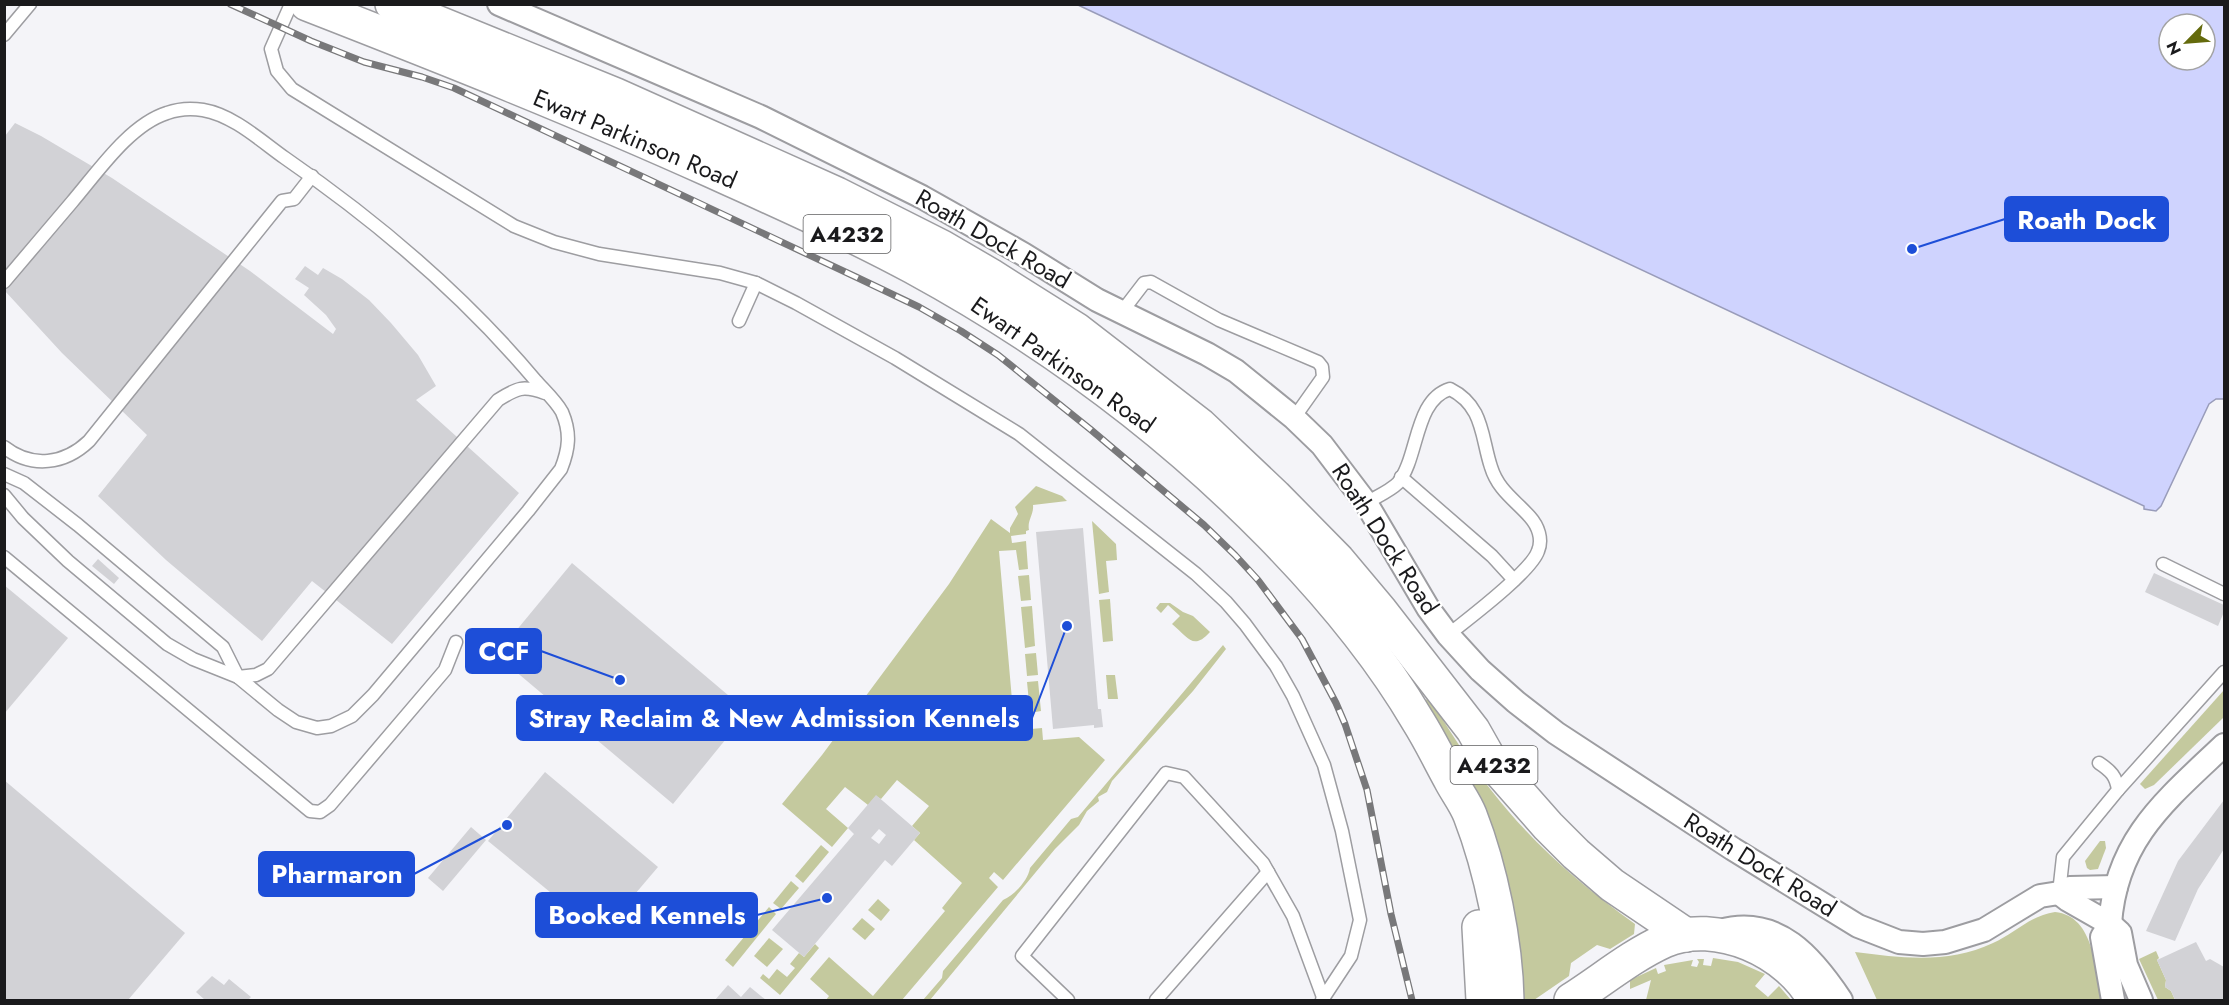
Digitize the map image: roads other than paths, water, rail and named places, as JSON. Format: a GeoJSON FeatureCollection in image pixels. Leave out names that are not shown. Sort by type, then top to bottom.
{"type":"FeatureCollection","features":[{"type":"Feature","properties":{"kind":"main road","name":"Ewart Parkinson Road"},"geometry":{"type":"LineString","coordinates":[[307,4],[679,156],[822,221],[952,289],[1044,346],[1115,397],[1168,439],[1245,508],[1326,571],[1426,669],[1473,730],[1490,760],[1576,854],[1612,885],[1696,935]]}},
{"type":"Feature","properties":{"kind":"main road","name":"Ewart Parkinson Road"},"geometry":{"type":"LineString","coordinates":[[392,4],[542,64],[728,145],[897,224],[990,275],[1077,330],[1200,425],[1246,467],[1326,571],[1369,646],[1400,691],[1469,813],[1497,909],[1507,1000]]}},
{"type":"Feature","properties":{"kind":"main road","name":"A4232"},"geometry":{"type":"LineString","coordinates":[[1446,772],[1475,902],[1483,1000]]}},
{"type":"Feature","properties":{"kind":"main road"},"geometry":{"type":"LineString","coordinates":[[1571,1000],[1666,940],[1696,935],[1744,941],[1760,948],[1789,969],[1802,982],[1814,1000]]}},
{"type":"Feature","properties":{"kind":"street","name":"Roath Dock Road"},"geometry":{"type":"LineString","coordinates":[[499,4],[761,117],[973,224],[1097,300],[1228,366],[1261,389],[1322,445],[1366,503],[1428,608],[1448,635],[1480,670],[1556,733],[1835,912],[1882,937],[1899,942],[1923,944],[1966,937],[1999,922],[2040,896],[2059,893],[2070,888],[2116,887]]}},
{"type":"Feature","properties":{"kind":"street"},"geometry":{"type":"LineString","coordinates":[[2113,1000],[2102,936],[2110,924],[2116,887],[2127,855],[2150,819],[2174,792],[2224,746]]}},
{"type":"Feature","properties":{"kind":"street"},"geometry":{"type":"LineString","coordinates":[[2059,893],[2067,900],[2110,924],[2120,933],[2126,965],[2141,1000]]}},
{"type":"Feature","properties":{"kind":"street"},"geometry":{"type":"LineString","coordinates":[[1696,935],[1743,927],[1755,927],[1773,933],[1812,960],[1841,1000]]}},
{"type":"Feature","properties":{"kind":"lane"},"geometry":{"type":"LineString","coordinates":[[4,35],[30,4]]}},
{"type":"Feature","properties":{"kind":"lane"},"geometry":{"type":"LineString","coordinates":[[291,4],[271,49],[277,71],[292,89],[514,226],[554,242],[599,254],[696,267],[756,283],[796,303],[895,358],[1019,434],[1196,574],[1245,624],[1276,666],[1311,733],[1335,800],[1360,920],[1358,936],[1351,956],[1323,1000]]}},
{"type":"Feature","properties":{"kind":"lane"},"geometry":{"type":"LineString","coordinates":[[4,282],[131,135],[151,120],[166,113],[185,109],[204,110],[227,119],[312,176],[348,201],[402,245],[464,302],[513,354],[561,411],[569,434],[569,450],[561,469],[428,631],[352,716],[331,726],[317,728],[296,722],[238,677],[193,659],[166,644],[68,561],[23,518],[4,495]]}},
{"type":"Feature","properties":{"kind":"lane"},"geometry":{"type":"LineString","coordinates":[[4,447],[24,458],[45,462],[63,459],[79,450],[89,441],[276,208],[282,201],[294,198],[312,176]]}},
{"type":"Feature","properties":{"kind":"lane"},"geometry":{"type":"LineString","coordinates":[[1121,313],[1144,283],[1151,282],[1228,324],[1318,362],[1322,367],[1323,377],[1294,418]]}},
{"type":"Feature","properties":{"kind":"lane"},"geometry":{"type":"LineString","coordinates":[[739,321],[756,283]]}},
{"type":"Feature","properties":{"kind":"lane"},"geometry":{"type":"LineString","coordinates":[[238,677],[256,675],[268,669],[498,400],[515,389],[530,388],[547,394]]}},
{"type":"Feature","properties":{"kind":"lane"},"geometry":{"type":"LineString","coordinates":[[1366,503],[1397,484],[1426,411],[1433,400],[1440,393],[1450,389],[1462,395],[1483,428],[1490,467],[1496,480],[1505,494],[1530,517],[1540,537],[1538,552],[1514,580],[1448,635]]}},
{"type":"Feature","properties":{"kind":"lane"},"geometry":{"type":"LineString","coordinates":[[4,474],[24,483],[78,525],[223,647],[238,677]]}},
{"type":"Feature","properties":{"kind":"lane"},"geometry":{"type":"LineString","coordinates":[[1401,477],[1491,556],[1514,580]]}},
{"type":"Feature","properties":{"kind":"lane"},"geometry":{"type":"LineString","coordinates":[[4,557],[310,811],[320,812],[330,805],[445,670],[456,642]]}},
{"type":"Feature","properties":{"kind":"lane"},"geometry":{"type":"LineString","coordinates":[[2163,564],[2224,594]]}},
{"type":"Feature","properties":{"kind":"lane"},"geometry":{"type":"LineString","coordinates":[[2059,893],[2063,857],[2118,790],[2224,672]]}},
{"type":"Feature","properties":{"kind":"lane"},"geometry":{"type":"LineString","coordinates":[[2099,763],[2112,772],[2117,781],[2118,790]]}},
{"type":"Feature","properties":{"kind":"lane"},"geometry":{"type":"LineString","coordinates":[[1068,1000],[1022,956],[1166,773],[1184,777],[1263,863],[1293,916],[1323,1000]]}},
{"type":"Feature","properties":{"kind":"lane"},"geometry":{"type":"LineString","coordinates":[[1156,1000],[1268,872]]}},
{"type":"Feature","properties":{"kind":"water"},"geometry":{"type":"Polygon","coordinates":[[[1078,5],[2224,5],[2224,399],[2216,399],[2209,404],[2161,506],[2156,511],[2144,509],[2144,506],[1078,5]]]}},
{"type":"Feature","properties":{"kind":"railway"},"geometry":{"type":"LineString","coordinates":[[230,4],[364,62],[454,88],[919,307],[998,355],[1204,525],[1258,580],[1302,639],[1336,703],[1367,790],[1391,914],[1412,1000]]}},
{"type":"Feature","properties":{"kind":"place","name":"Roath Dock"},"geometry":{"type":"Point","coordinates":[1912,249]}},
{"type":"Feature","properties":{"kind":"place","name":"Stray Reclaim & New Admission Kennels"},"geometry":{"type":"Point","coordinates":[1067,626]}},
{"type":"Feature","properties":{"kind":"place","name":"CCF"},"geometry":{"type":"Point","coordinates":[620,680]}},
{"type":"Feature","properties":{"kind":"place","name":"Pharmaron"},"geometry":{"type":"Point","coordinates":[507,825]}},
{"type":"Feature","properties":{"kind":"place","name":"Booked Kennels"},"geometry":{"type":"Point","coordinates":[827,898]}}]}
